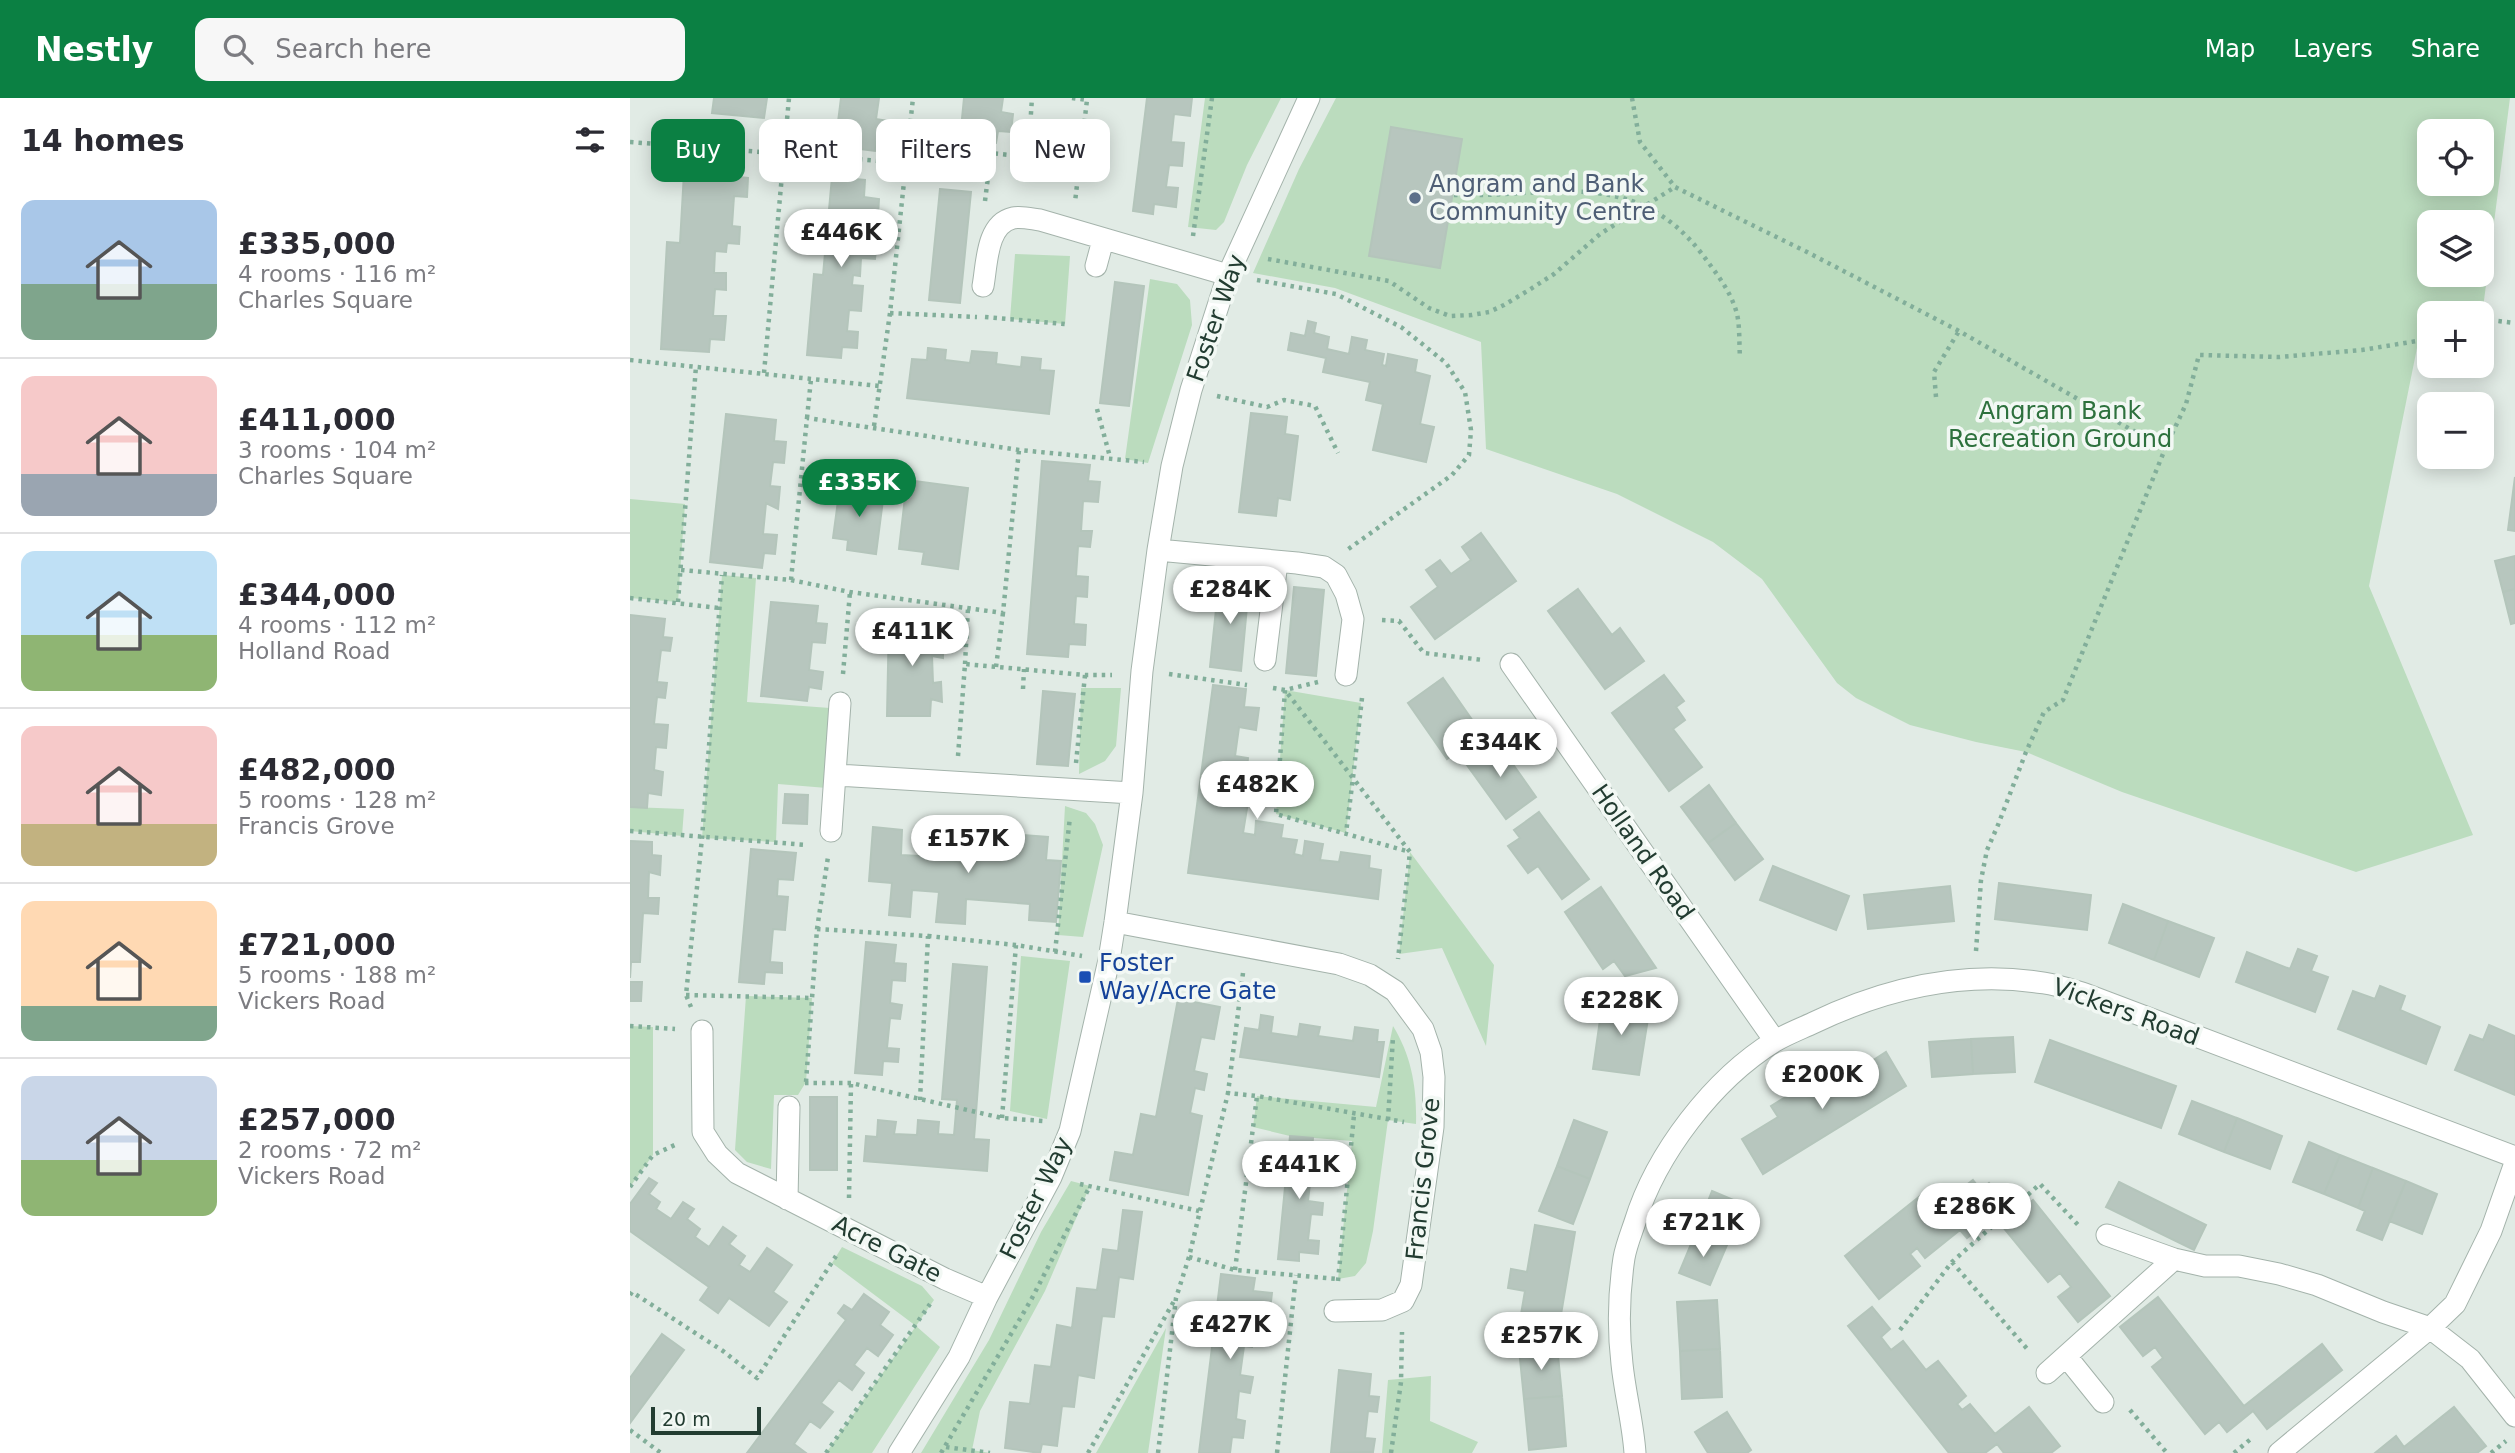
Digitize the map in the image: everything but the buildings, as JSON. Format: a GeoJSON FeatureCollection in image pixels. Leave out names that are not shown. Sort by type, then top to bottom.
{"type":"FeatureCollection","features":[{"type":"Feature","properties":{"kind":"street","name":"Foster Way"},"geometry":{"type":"LineString","coordinates":[[903,1447],[958,1357],[1051,1177],[1070,1131],[1109,960],[1115,922],[1132,793],[1142,671],[1172,466],[1191,390],[1228,275],[1309,98]]}},
{"type":"Feature","properties":{"kind":"street"},"geometry":{"type":"LineString","coordinates":[[983,286],[989,250],[996,230],[1005,221],[1016,217],[1040,220],[1228,275]]}},
{"type":"Feature","properties":{"kind":"street"},"geometry":{"type":"LineString","coordinates":[[1096,266],[1103,240]]}},
{"type":"Feature","properties":{"kind":"street"},"geometry":{"type":"LineString","coordinates":[[1158,550],[1324,567],[1336,575],[1346,593],[1353,619],[1346,676]]}},
{"type":"Feature","properties":{"kind":"street"},"geometry":{"type":"LineString","coordinates":[[1265,660],[1277,562]]}},
{"type":"Feature","properties":{"kind":"street","name":"Holland Road"},"geometry":{"type":"LineString","coordinates":[[1511,664],[1775,1041]]}},
{"type":"Feature","properties":{"kind":"street"},"geometry":{"type":"LineString","coordinates":[[830,839],[837,775],[840,703]]}},
{"type":"Feature","properties":{"kind":"street"},"geometry":{"type":"LineString","coordinates":[[837,775],[956,782],[1011,778],[1132,793]]}},
{"type":"Feature","properties":{"kind":"street","name":"Francis Grove"},"geometry":{"type":"LineString","coordinates":[[1115,922],[1339,964],[1370,975],[1395,991],[1423,1029],[1431,1052],[1434,1077],[1433,1126],[1411,1285],[1403,1301]]}},
{"type":"Feature","properties":{"kind":"street","name":"Vickers Road"},"geometry":{"type":"LineString","coordinates":[[1635,1453],[1622,1363],[1620,1311],[1624,1257],[1641,1203],[1659,1163],[1690,1119],[1746,1062],[1775,1041],[1834,1013],[1883,994],[1928,984],[1973,979],[2014,979],[2047,983],[2085,994],[2515,1160]]}},
{"type":"Feature","properties":{"kind":"street"},"geometry":{"type":"LineString","coordinates":[[702,1031],[703,1132]]}},
{"type":"Feature","properties":{"kind":"street"},"geometry":{"type":"LineString","coordinates":[[787,1199],[789,1107]]}},
{"type":"Feature","properties":{"kind":"street","name":"Acre Gate"},"geometry":{"type":"LineString","coordinates":[[703,1132],[718,1154],[737,1172],[945,1279],[987,1297]]}},
{"type":"Feature","properties":{"kind":"street"},"geometry":{"type":"LineString","coordinates":[[2279,1453],[2430,1328],[2455,1304],[2491,1231],[2515,1160]]}},
{"type":"Feature","properties":{"kind":"street"},"geometry":{"type":"LineString","coordinates":[[2106,1234],[2174,1259],[2205,1266],[2239,1266],[2317,1285],[2430,1328],[2470,1359],[2515,1416]]}},
{"type":"Feature","properties":{"kind":"street"},"geometry":{"type":"LineString","coordinates":[[2047,1373],[2174,1259]]}},
{"type":"Feature","properties":{"kind":"street"},"geometry":{"type":"LineString","coordinates":[[1335,1311],[1382,1310],[1403,1301]]}},
{"type":"Feature","properties":{"kind":"street"},"geometry":{"type":"LineString","coordinates":[[2066,1356],[2103,1402]]}},
{"type":"Feature","properties":{"kind":"path"},"geometry":{"type":"LineString","coordinates":[[787,119],[789,98]]}},
{"type":"Feature","properties":{"kind":"path"},"geometry":{"type":"LineString","coordinates":[[912,119],[913,98]]}},
{"type":"Feature","properties":{"kind":"path"},"geometry":{"type":"LineString","coordinates":[[1031,119],[1032,98]]}},
{"type":"Feature","properties":{"kind":"path"},"geometry":{"type":"LineString","coordinates":[[1072,98],[1087,100],[1085,119]]}},
{"type":"Feature","properties":{"kind":"path"},"geometry":{"type":"LineString","coordinates":[[1189,264],[1212,98]]}},
{"type":"Feature","properties":{"kind":"path"},"geometry":{"type":"LineString","coordinates":[[1632,98],[1640,142],[1675,187],[1959,331],[2165,449]]}},
{"type":"Feature","properties":{"kind":"path"},"geometry":{"type":"LineString","coordinates":[[630,142],[759,152]]}},
{"type":"Feature","properties":{"kind":"path"},"geometry":{"type":"LineString","coordinates":[[764,373],[781,182]]}},
{"type":"Feature","properties":{"kind":"path"},"geometry":{"type":"LineString","coordinates":[[874,426],[906,182]]}},
{"type":"Feature","properties":{"kind":"path"},"geometry":{"type":"LineString","coordinates":[[987,182],[983,218],[996,230]]}},
{"type":"Feature","properties":{"kind":"path"},"geometry":{"type":"LineString","coordinates":[[1072,229],[1078,182]]}},
{"type":"Feature","properties":{"kind":"path"},"geometry":{"type":"LineString","coordinates":[[1237,253],[1389,281],[1429,308],[1450,316],[1472,315],[1489,312],[1529,290],[1554,274],[1600,234],[1675,187]]}},
{"type":"Feature","properties":{"kind":"path"},"geometry":{"type":"LineString","coordinates":[[1454,195],[1564,191],[1601,194],[1647,206],[1690,239],[1723,282],[1737,315],[1740,357]]}},
{"type":"Feature","properties":{"kind":"path"},"geometry":{"type":"LineString","coordinates":[[1228,275],[1336,294],[1401,327],[1446,363],[1465,392],[1471,430],[1469,454],[1452,475],[1324,567]]}},
{"type":"Feature","properties":{"kind":"path"},"geometry":{"type":"LineString","coordinates":[[890,313],[1065,324]]}},
{"type":"Feature","properties":{"kind":"path"},"geometry":{"type":"LineString","coordinates":[[2494,320],[2515,323]]}},
{"type":"Feature","properties":{"kind":"path"},"geometry":{"type":"LineString","coordinates":[[1936,397],[1934,372],[1959,331]]}},
{"type":"Feature","properties":{"kind":"path"},"geometry":{"type":"LineString","coordinates":[[1973,979],[1980,911],[1980,880],[1987,850],[2044,712],[2063,700],[2165,449],[2186,404],[2199,355],[2278,356],[2362,350],[2417,342]]}},
{"type":"Feature","properties":{"kind":"path"},"geometry":{"type":"LineString","coordinates":[[630,360],[879,386]]}},
{"type":"Feature","properties":{"kind":"path"},"geometry":{"type":"LineString","coordinates":[[678,602],[696,366]]}},
{"type":"Feature","properties":{"kind":"path"},"geometry":{"type":"LineString","coordinates":[[791,580],[811,379]]}},
{"type":"Feature","properties":{"kind":"path"},"geometry":{"type":"LineString","coordinates":[[1191,390],[1268,407],[1284,400],[1315,406],[1338,453]]}},
{"type":"Feature","properties":{"kind":"path"},"geometry":{"type":"LineString","coordinates":[[1097,409],[1110,457]]}},
{"type":"Feature","properties":{"kind":"path"},"geometry":{"type":"LineString","coordinates":[[807,418],[1019,450],[1110,457],[1172,466]]}},
{"type":"Feature","properties":{"kind":"path"},"geometry":{"type":"LineString","coordinates":[[996,667],[1019,450]]}},
{"type":"Feature","properties":{"kind":"path"},"geometry":{"type":"LineString","coordinates":[[681,570],[791,580],[850,593],[1003,612]]}},
{"type":"Feature","properties":{"kind":"path"},"geometry":{"type":"LineString","coordinates":[[630,1026],[702,1031],[686,995],[702,838],[722,575]]}},
{"type":"Feature","properties":{"kind":"path"},"geometry":{"type":"LineString","coordinates":[[840,703],[850,593]]}},
{"type":"Feature","properties":{"kind":"path"},"geometry":{"type":"LineString","coordinates":[[630,598],[719,608]]}},
{"type":"Feature","properties":{"kind":"path"},"geometry":{"type":"LineString","coordinates":[[956,782],[968,608]]}},
{"type":"Feature","properties":{"kind":"path"},"geometry":{"type":"LineString","coordinates":[[1353,619],[1399,621],[1424,653],[1511,664]]}},
{"type":"Feature","properties":{"kind":"path"},"geometry":{"type":"LineString","coordinates":[[965,664],[1107,676],[1142,671],[1252,685]]}},
{"type":"Feature","properties":{"kind":"path"},"geometry":{"type":"LineString","coordinates":[[1023,689],[1024,669]]}},
{"type":"Feature","properties":{"kind":"path"},"geometry":{"type":"LineString","coordinates":[[1266,687],[1285,691],[1346,676],[1364,681],[1346,833]]}},
{"type":"Feature","properties":{"kind":"path"},"geometry":{"type":"LineString","coordinates":[[1285,691],[1410,852],[1395,991],[1388,1120]]}},
{"type":"Feature","properties":{"kind":"path"},"geometry":{"type":"LineString","coordinates":[[1285,691],[1276,814],[1410,852]]}},
{"type":"Feature","properties":{"kind":"path"},"geometry":{"type":"LineString","coordinates":[[630,831],[702,838],[830,839],[817,929],[806,1082],[789,1107]]}},
{"type":"Feature","properties":{"kind":"path"},"geometry":{"type":"LineString","coordinates":[[817,929],[1016,945],[1109,960]]}},
{"type":"Feature","properties":{"kind":"path"},"geometry":{"type":"LineString","coordinates":[[920,1100],[928,936]]}},
{"type":"Feature","properties":{"kind":"path"},"geometry":{"type":"LineString","coordinates":[[1002,1118],[1016,945]]}},
{"type":"Feature","properties":{"kind":"path"},"geometry":{"type":"LineString","coordinates":[[1158,1453],[1177,1298],[1228,1093],[1247,948]]}},
{"type":"Feature","properties":{"kind":"path"},"geometry":{"type":"LineString","coordinates":[[686,995],[813,998]]}},
{"type":"Feature","properties":{"kind":"path"},"geometry":{"type":"LineString","coordinates":[[806,1082],[851,1083],[1002,1118],[1052,1121],[1070,1131]]}},
{"type":"Feature","properties":{"kind":"path"},"geometry":{"type":"LineString","coordinates":[[631,1292],[723,1351],[757,1378],[842,1247],[848,1229],[851,1083]]}},
{"type":"Feature","properties":{"kind":"path"},"geometry":{"type":"LineString","coordinates":[[1228,1093],[1433,1126]]}},
{"type":"Feature","properties":{"kind":"path"},"geometry":{"type":"LineString","coordinates":[[1235,1270],[1257,1096]]}},
{"type":"Feature","properties":{"kind":"path"},"geometry":{"type":"LineString","coordinates":[[1335,1311],[1354,1115]]}},
{"type":"Feature","properties":{"kind":"path"},"geometry":{"type":"LineString","coordinates":[[630,1187],[653,1155],[703,1132]]}},
{"type":"Feature","properties":{"kind":"path"},"geometry":{"type":"LineString","coordinates":[[1051,1177],[1199,1211]]}},
{"type":"Feature","properties":{"kind":"path"},"geometry":{"type":"LineString","coordinates":[[1900,1330],[1952,1262],[2040,1184],[2085,1232],[2106,1234]]}},
{"type":"Feature","properties":{"kind":"path"},"geometry":{"type":"LineString","coordinates":[[940,1453],[1031,1300],[1090,1186]]}},
{"type":"Feature","properties":{"kind":"path"},"geometry":{"type":"LineString","coordinates":[[1189,1257],[1235,1270],[1338,1279]]}},
{"type":"Feature","properties":{"kind":"path"},"geometry":{"type":"LineString","coordinates":[[1952,1262],[2047,1373]]}},
{"type":"Feature","properties":{"kind":"path"},"geometry":{"type":"LineString","coordinates":[[1277,1453],[1296,1275]]}},
{"type":"Feature","properties":{"kind":"path"},"geometry":{"type":"LineString","coordinates":[[826,1453],[928,1308],[945,1279]]}},
{"type":"Feature","properties":{"kind":"path"},"geometry":{"type":"LineString","coordinates":[[1088,1453],[1177,1298]]}},
{"type":"Feature","properties":{"kind":"path"},"geometry":{"type":"LineString","coordinates":[[1391,1453],[1401,1382],[1403,1301]]}},
{"type":"Feature","properties":{"kind":"path"},"geometry":{"type":"LineString","coordinates":[[2103,1402],[2114,1391],[2167,1453]]}},
{"type":"Feature","properties":{"kind":"path"},"geometry":{"type":"LineString","coordinates":[[630,1430],[661,1453]]}},
{"type":"Feature","properties":{"kind":"path"},"geometry":{"type":"LineString","coordinates":[[903,1447],[945,1447],[990,1453]]}},
{"type":"Feature","properties":{"kind":"green space"},"geometry":{"type":"Polygon","coordinates":[[[1205,98],[1281,98],[1247,165],[1224,222],[1216,230],[1188,227],[1205,98]]]}},
{"type":"Feature","properties":{"kind":"green space","name":"Angram Bank Recreation Ground"},"geometry":{"type":"Polygon","coordinates":[[[1336,98],[2510,98],[2494,223],[2494,210],[2417,210],[2417,287],[2486,287],[2484,301],[2417,301],[2417,348],[2369,586],[2473,835],[2356,872],[2122,792],[2026,752],[1910,725],[1856,698],[1837,683],[1762,579],[1713,542],[1617,494],[1486,449],[1481,342],[1335,288],[1253,273],[1299,169],[1336,98]]]}},
{"type":"Feature","properties":{"kind":"green space"},"geometry":{"type":"Polygon","coordinates":[[[1015,254],[1070,256],[1065,324],[1010,319],[1015,254]]]}},
{"type":"Feature","properties":{"kind":"green space"},"geometry":{"type":"Polygon","coordinates":[[[1150,279],[1177,284],[1190,300],[1192,325],[1148,463],[1125,459],[1150,279]]]}},
{"type":"Feature","properties":{"kind":"green space"},"geometry":{"type":"Polygon","coordinates":[[[630,499],[685,504],[678,602],[630,598],[630,499]]]}},
{"type":"Feature","properties":{"kind":"green space"},"geometry":{"type":"Polygon","coordinates":[[[722,575],[756,578],[747,702],[830,708],[827,788],[778,784],[776,842],[702,838],[722,575]]]}},
{"type":"Feature","properties":{"kind":"green space"},"geometry":{"type":"Polygon","coordinates":[[[1081,688],[1121,688],[1116,746],[1105,761],[1079,774],[1081,688]]]}},
{"type":"Feature","properties":{"kind":"green space"},"geometry":{"type":"Polygon","coordinates":[[[1285,690],[1361,703],[1346,833],[1276,814],[1285,690]]]}},
{"type":"Feature","properties":{"kind":"green space"},"geometry":{"type":"Polygon","coordinates":[[[1065,806],[1086,813],[1095,824],[1103,845],[1083,937],[1058,935],[1065,806]]]}},
{"type":"Feature","properties":{"kind":"green space"},"geometry":{"type":"Polygon","coordinates":[[[630,807],[684,809],[682,836],[630,831],[630,807]]]}},
{"type":"Feature","properties":{"kind":"green space"},"geometry":{"type":"Polygon","coordinates":[[[1410,852],[1494,965],[1486,1046],[1442,948],[1399,954],[1410,852]]]}},
{"type":"Feature","properties":{"kind":"green space"},"geometry":{"type":"Polygon","coordinates":[[[1021,956],[1070,961],[1047,1119],[1010,1111],[1021,956]]]}},
{"type":"Feature","properties":{"kind":"green space"},"geometry":{"type":"Polygon","coordinates":[[[746,996],[812,998],[806,1082],[798,1095],[774,1095],[771,1169],[747,1162],[735,1150],[746,996]]]}},
{"type":"Feature","properties":{"kind":"green space"},"geometry":{"type":"Polygon","coordinates":[[[630,1026],[653,1027],[653,1155],[630,1187],[630,1026]]]}},
{"type":"Feature","properties":{"kind":"green space"},"geometry":{"type":"Polygon","coordinates":[[[1393,1026],[1405,1049],[1412,1074],[1416,1124],[1388,1120],[1366,1263],[1355,1276],[1338,1279],[1352,1141],[1290,1136],[1253,1127],[1257,1096],[1376,1107],[1393,1026]]]}},
{"type":"Feature","properties":{"kind":"green space"},"geometry":{"type":"Polygon","coordinates":[[[1071,1181],[1090,1186],[1045,1291],[980,1411],[972,1450],[990,1453],[921,1453],[989,1340],[1041,1232],[1071,1181]]]}},
{"type":"Feature","properties":{"kind":"green space"},"geometry":{"type":"Polygon","coordinates":[[[842,1247],[922,1286],[934,1300],[916,1326],[832,1263],[842,1247]]]}},
{"type":"Feature","properties":{"kind":"green space"},"geometry":{"type":"Polygon","coordinates":[[[916,1326],[940,1347],[872,1453],[826,1453],[916,1326]]]}},
{"type":"Feature","properties":{"kind":"green space"},"geometry":{"type":"Polygon","coordinates":[[[1166,1328],[1148,1453],[1096,1453],[1166,1328]]]}},
{"type":"Feature","properties":{"kind":"green space"},"geometry":{"type":"Polygon","coordinates":[[[1431,1376],[1430,1421],[1478,1442],[1472,1453],[1382,1453],[1388,1380],[1431,1376]]]}},
{"type":"Feature","properties":{"kind":"place","name":"Angram and Bank Community Centre"},"geometry":{"type":"Point","coordinates":[1415,198]}},
{"type":"Feature","properties":{"kind":"place","name":"Foster Way/Acre Gate"},"geometry":{"type":"Point","coordinates":[1085,977]}}]}
